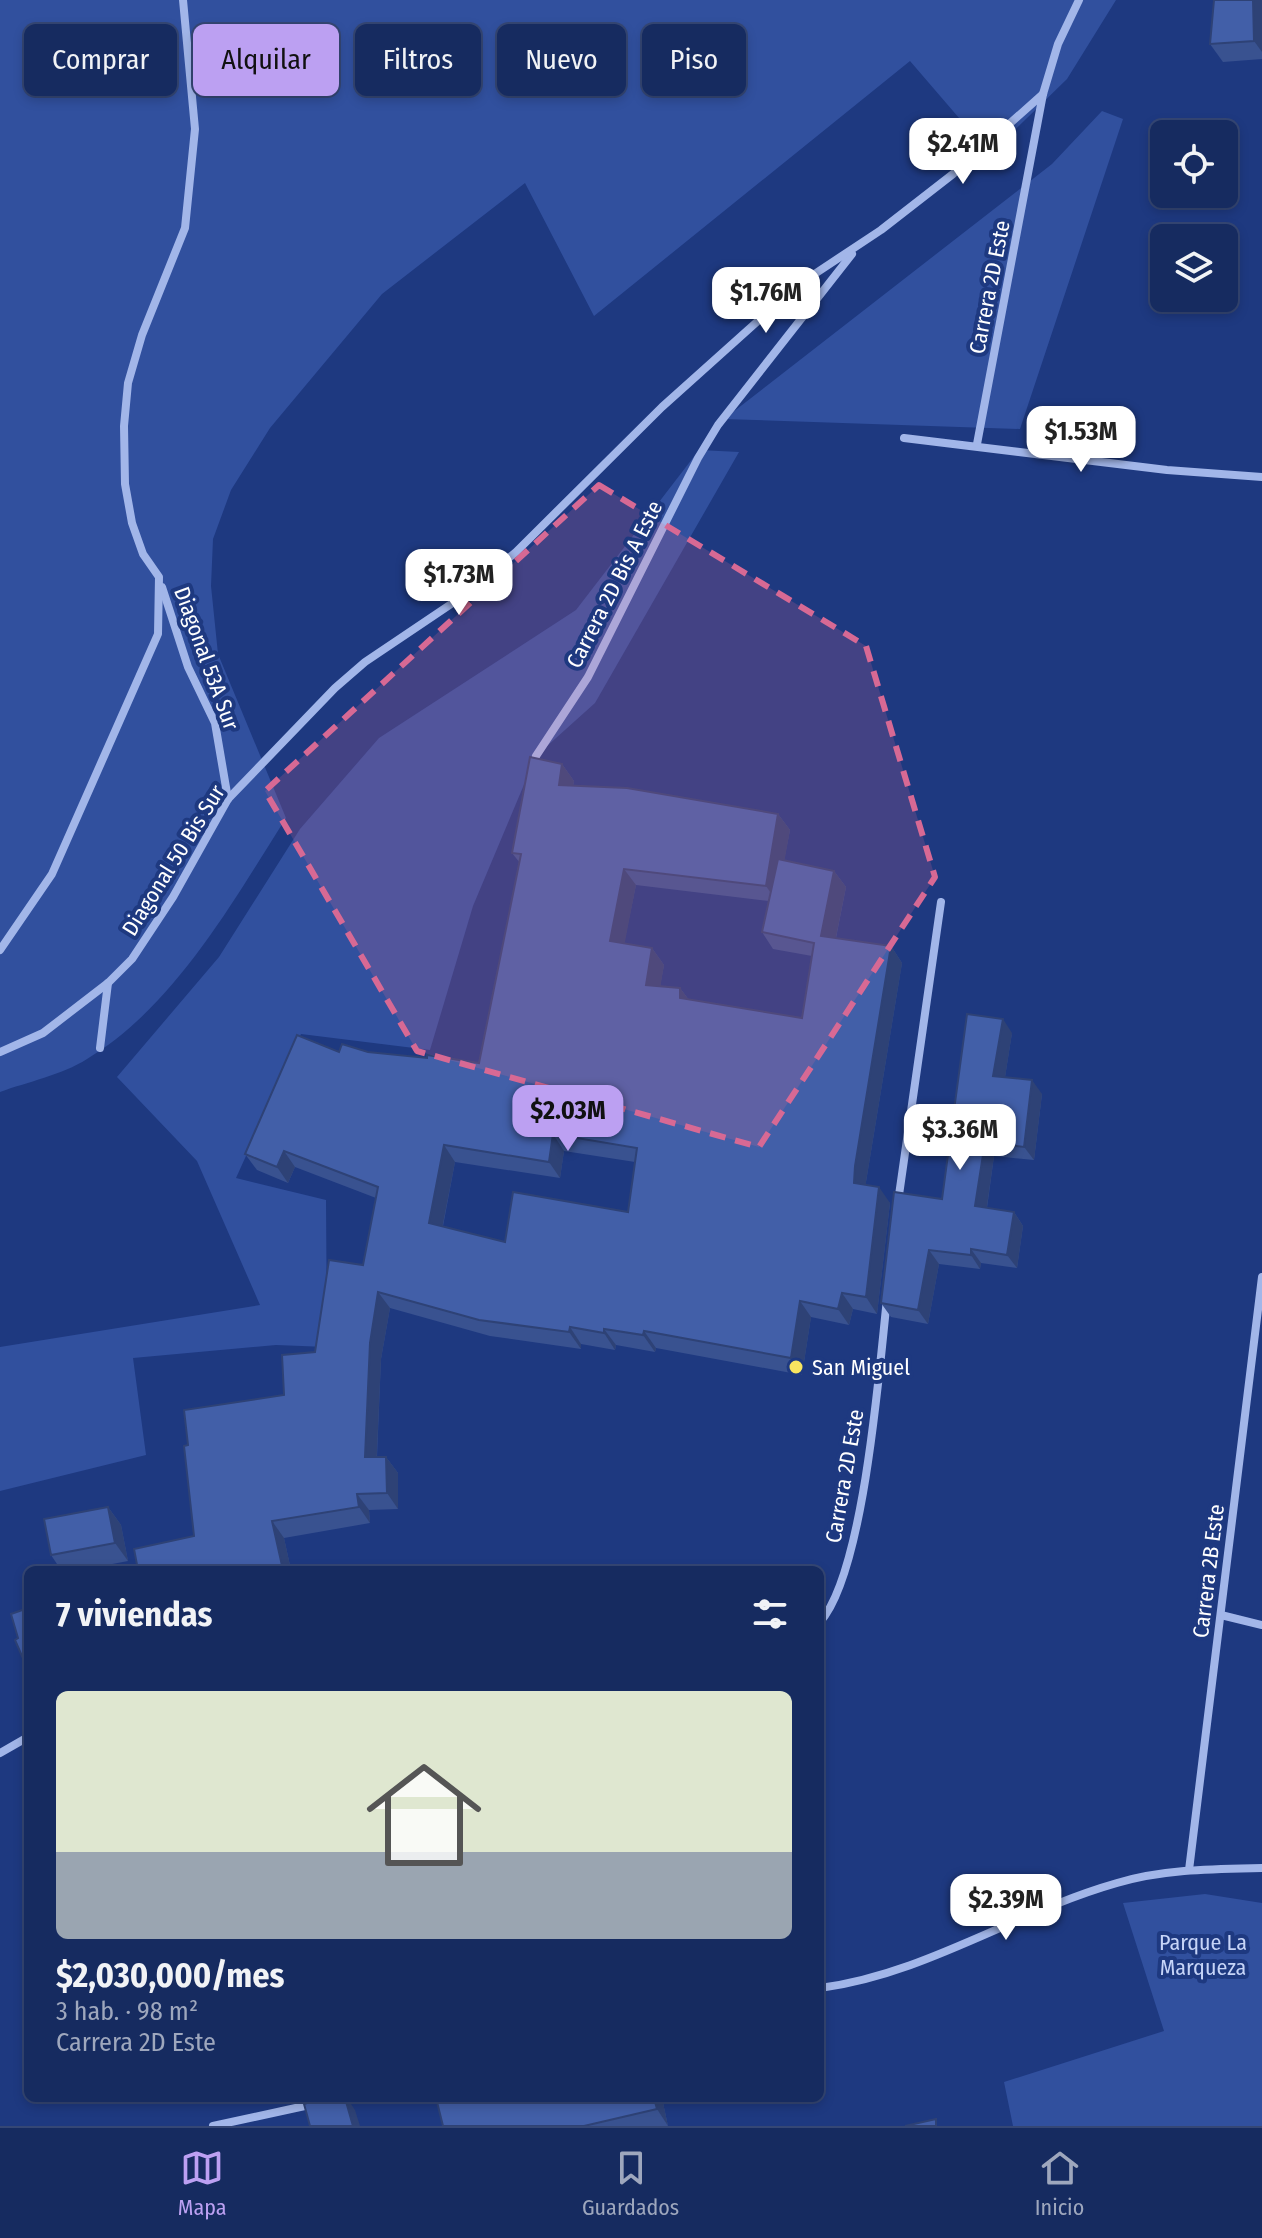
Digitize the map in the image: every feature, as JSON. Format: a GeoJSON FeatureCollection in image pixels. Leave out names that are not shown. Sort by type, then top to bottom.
{"type":"FeatureCollection","features":[{"type":"Feature","properties":{"kind":"street","name":"Diagonal 53A Sur"},"geometry":{"type":"LineString","coordinates":[[183,0],[195,129],[185,228],[142,335],[128,383],[124,426],[125,484],[132,523],[143,554],[159,577],[188,667],[215,723],[228,799]]}},
{"type":"Feature","properties":{"kind":"street","name":"Carrera 2D Este"},"geometry":{"type":"LineString","coordinates":[[977,444],[1043,94],[1058,44],[1079,0]]}},
{"type":"Feature","properties":{"kind":"street"},"geometry":{"type":"LineString","coordinates":[[857,248],[953,174],[1043,94]]}},
{"type":"Feature","properties":{"kind":"street","name":"Diagonal 50 Bis Sur"},"geometry":{"type":"LineString","coordinates":[[0,1052],[43,1033],[108,983],[132,959],[173,897],[228,799],[335,688],[365,662],[466,594],[516,552],[662,407],[798,285],[857,248]]}},
{"type":"Feature","properties":{"kind":"street","name":"Carrera 2D Bis A Este"},"geometry":{"type":"LineString","coordinates":[[536,756],[588,677],[672,508],[718,425],[857,248]]}},
{"type":"Feature","properties":{"kind":"street"},"geometry":{"type":"LineString","coordinates":[[904,438],[977,444],[1167,470],[1262,477]]}},
{"type":"Feature","properties":{"kind":"street"},"geometry":{"type":"LineString","coordinates":[[0,950],[52,874],[158,634],[159,577]]}},
{"type":"Feature","properties":{"kind":"street"},"geometry":{"type":"LineString","coordinates":[[898,1206],[941,902]]}},
{"type":"Feature","properties":{"kind":"street"},"geometry":{"type":"LineString","coordinates":[[100,1048],[108,983]]}},
{"type":"Feature","properties":{"kind":"street","name":"Carrera 2B Este"},"geometry":{"type":"LineString","coordinates":[[1189,1870],[1262,1277]]}},
{"type":"Feature","properties":{"kind":"street","name":"Carrera 2D Este"},"geometry":{"type":"LineString","coordinates":[[824,1617],[840,1586],[863,1490],[889,1282]]}},
{"type":"Feature","properties":{"kind":"street"},"geometry":{"type":"LineString","coordinates":[[1221,1615],[1262,1625]]}},
{"type":"Feature","properties":{"kind":"street"},"geometry":{"type":"LineString","coordinates":[[0,1753],[24,1739]]}},
{"type":"Feature","properties":{"kind":"street"},"geometry":{"type":"LineString","coordinates":[[824,1987],[895,1972],[944,1954],[1025,1916],[1120,1882],[1189,1870],[1262,1868]]}},
{"type":"Feature","properties":{"kind":"street"},"geometry":{"type":"LineString","coordinates":[[213,2126],[322,2102]]}},
{"type":"Feature","properties":{"kind":"highlighted area"},"geometry":{"type":"Polygon","coordinates":[[[599,485],[866,646],[935,877],[759,1147],[417,1051],[265,791],[599,485]]]}},
{"type":"Feature","properties":{"kind":"green space"},"geometry":{"type":"Polygon","coordinates":[[[0,0],[1116,0],[1067,79],[990,154],[910,61],[594,316],[525,183],[382,294],[270,428],[231,490],[213,539],[211,586],[218,654],[286,818],[223,918],[148,1011],[119,1037],[77,1065],[0,1092],[0,0]]]}},
{"type":"Feature","properties":{"kind":"green space"},"geometry":{"type":"Polygon","coordinates":[[[1102,111],[1123,119],[1020,429],[724,419],[1052,164],[1102,111]]]}},
{"type":"Feature","properties":{"kind":"green space"},"geometry":{"type":"Polygon","coordinates":[[[699,450],[739,452],[595,703],[536,756],[473,906],[430,1050],[301,1034],[236,1178],[326,1200],[327,1347],[276,1345],[133,1358],[146,1455],[0,1491],[0,1347],[260,1305],[197,1161],[117,1077],[219,957],[300,829],[379,738],[576,610],[699,450]]]}},
{"type":"Feature","properties":{"kind":"green space","name":"Parque La Marqueza"},"geometry":{"type":"Polygon","coordinates":[[[1205,1894],[1262,1903],[1262,2126],[1013,2126],[1004,2082],[1164,2031],[1123,1903],[1205,1894]]]}},
{"type":"Feature","properties":{"kind":"building"},"geometry":{"type":"Polygon","coordinates":[[[1214,0],[1253,0],[1254,41],[1210,44],[1214,0]]]}},
{"type":"Feature","properties":{"kind":"building"},"geometry":{"type":"Polygon","coordinates":[[[530,757],[562,764],[559,785],[627,788],[778,814],[766,886],[624,869],[610,941],[652,948],[646,985],[680,988],[680,998],[802,1018],[814,943],[762,932],[778,859],[834,871],[821,936],[891,946],[855,1166],[854,1183],[879,1187],[866,1297],[842,1293],[838,1309],[800,1301],[791,1358],[644,1331],[643,1335],[604,1329],[604,1333],[570,1327],[569,1332],[479,1320],[378,1292],[370,1343],[365,1457],[386,1457],[387,1493],[357,1494],[359,1507],[272,1521],[282,1566],[137,1566],[134,1549],[194,1536],[184,1446],[188,1445],[184,1410],[284,1395],[282,1355],[315,1352],[329,1260],[363,1265],[378,1187],[284,1151],[277,1167],[245,1154],[297,1035],[339,1052],[342,1044],[368,1052],[427,1058],[427,1055],[479,1063],[521,854],[512,853],[530,757]],[[553,1134],[549,1162],[444,1145],[429,1223],[505,1242],[513,1192],[628,1212],[637,1148],[553,1134]]]}},
{"type":"Feature","properties":{"kind":"building"},"geometry":{"type":"Polygon","coordinates":[[[967,1014],[1003,1019],[993,1076],[1032,1080],[1024,1147],[985,1142],[975,1206],[1014,1212],[1007,1255],[971,1249],[971,1255],[929,1250],[918,1310],[881,1303],[894,1192],[942,1199],[967,1014]]]}},
{"type":"Feature","properties":{"kind":"building"},"geometry":{"type":"Polygon","coordinates":[[[108,1507],[115,1543],[51,1555],[44,1519],[108,1507]]]}},
{"type":"Feature","properties":{"kind":"building"},"geometry":{"type":"Polygon","coordinates":[[[24,1609],[24,1661],[15,1640],[18,1638],[11,1614],[24,1609]]]}},
{"type":"Feature","properties":{"kind":"building"},"geometry":{"type":"Polygon","coordinates":[[[346,2102],[353,2126],[310,2126],[304,2104],[346,2102]]]}},
{"type":"Feature","properties":{"kind":"building"},"geometry":{"type":"Polygon","coordinates":[[[437,2102],[655,2102],[657,2109],[584,2126],[443,2126],[437,2102]]]}},
{"type":"Feature","properties":{"kind":"building"},"geometry":{"type":"Polygon","coordinates":[[[936,2119],[936,2126],[905,2126],[936,2119]]]}},
{"type":"Feature","properties":{"kind":"place","name":"San Miguel"},"geometry":{"type":"Point","coordinates":[796,1367]}}]}
